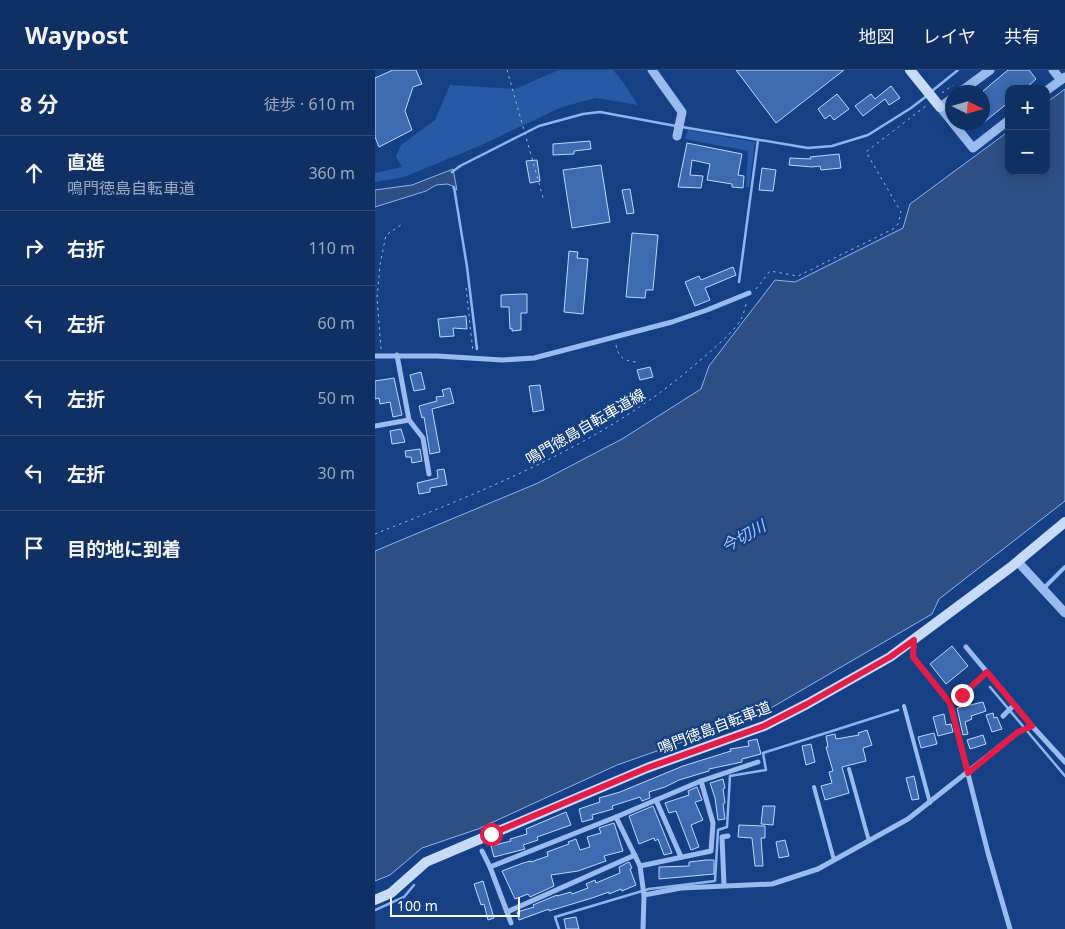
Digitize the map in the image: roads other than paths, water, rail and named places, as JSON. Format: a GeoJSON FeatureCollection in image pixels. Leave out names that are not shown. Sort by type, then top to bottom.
{"type":"FeatureCollection","features":[{"type":"Feature","properties":{"kind":"main road"},"geometry":{"type":"LineString","coordinates":[[910,70],[937,104]]}},
{"type":"Feature","properties":{"kind":"main road","name":"鳴門徳島自転車道"},"geometry":{"type":"LineString","coordinates":[[375,900],[391,893],[426,862],[647,768],[764,726],[807,704],[890,657],[1017,562],[1065,522]]}},
{"type":"Feature","properties":{"kind":"street"},"geometry":{"type":"LineString","coordinates":[[652,70],[682,112],[677,136]]}},
{"type":"Feature","properties":{"kind":"street"},"geometry":{"type":"LineString","coordinates":[[964,85],[990,70]]}},
{"type":"Feature","properties":{"kind":"street"},"geometry":{"type":"LineString","coordinates":[[1050,88],[1063,78],[1053,70]]}},
{"type":"Feature","properties":{"kind":"street"},"geometry":{"type":"LineString","coordinates":[[945,101],[937,104],[973,148],[1005,123]]}},
{"type":"Feature","properties":{"kind":"street"},"geometry":{"type":"LineString","coordinates":[[375,356],[397,355],[502,360],[534,358],[689,316],[749,293]]}},
{"type":"Feature","properties":{"kind":"street"},"geometry":{"type":"LineString","coordinates":[[397,355],[409,420],[423,438],[429,474]]}},
{"type":"Feature","properties":{"kind":"street"},"geometry":{"type":"LineString","coordinates":[[375,426],[409,420]]}},
{"type":"Feature","properties":{"kind":"street"},"geometry":{"type":"LineString","coordinates":[[1017,562],[1065,613]]}},
{"type":"Feature","properties":{"kind":"street"},"geometry":{"type":"LineString","coordinates":[[914,640],[913,657],[950,703],[988,853],[1010,929]]}},
{"type":"Feature","properties":{"kind":"street"},"geometry":{"type":"LineString","coordinates":[[966,647],[1032,726],[1065,762]]}},
{"type":"Feature","properties":{"kind":"street"},"geometry":{"type":"LineString","coordinates":[[962,695],[987,672]]}},
{"type":"Feature","properties":{"kind":"street"},"geometry":{"type":"LineString","coordinates":[[1003,716],[1014,705]]}},
{"type":"Feature","properties":{"kind":"street"},"geometry":{"type":"LineString","coordinates":[[644,894],[681,888],[771,884],[818,869],[908,820],[1018,732],[1032,726]]}},
{"type":"Feature","properties":{"kind":"street"},"geometry":{"type":"LineString","coordinates":[[490,867],[617,817],[701,781],[758,762]]}},
{"type":"Feature","properties":{"kind":"street"},"geometry":{"type":"LineString","coordinates":[[640,866],[711,850],[713,823],[701,781]]}},
{"type":"Feature","properties":{"kind":"street"},"geometry":{"type":"LineString","coordinates":[[657,800],[681,857]]}},
{"type":"Feature","properties":{"kind":"street"},"geometry":{"type":"LineString","coordinates":[[617,817],[640,866],[644,894],[643,929]]}},
{"type":"Feature","properties":{"kind":"street"},"geometry":{"type":"LineString","coordinates":[[724,885],[722,837],[728,836]]}},
{"type":"Feature","properties":{"kind":"street"},"geometry":{"type":"LineString","coordinates":[[482,851],[511,923]]}},
{"type":"Feature","properties":{"kind":"street"},"geometry":{"type":"LineString","coordinates":[[507,912],[635,855]]}},
{"type":"Feature","properties":{"kind":"lane"},"geometry":{"type":"LineString","coordinates":[[1043,589],[1065,567]]}},
{"type":"Feature","properties":{"kind":"lane"},"geometry":{"type":"LineString","coordinates":[[904,706],[930,803]]}},
{"type":"Feature","properties":{"kind":"lane"},"geometry":{"type":"LineString","coordinates":[[849,769],[869,841]]}},
{"type":"Feature","properties":{"kind":"lane"},"geometry":{"type":"LineString","coordinates":[[814,787],[834,860]]}},
{"type":"Feature","properties":{"kind":"water","name":"今切川"},"geometry":{"type":"Polygon","coordinates":[[[1065,89],[1065,501],[939,599],[932,614],[759,715],[617,765],[478,829],[422,848],[390,875],[375,881],[375,551],[538,483],[622,439],[701,389],[709,366],[775,280],[795,282],[903,228],[910,204],[1005,134],[1005,175],[1050,175],[1050,100],[1065,89]]]}},
{"type":"Feature","properties":{"kind":"water"},"geometry":{"type":"Polygon","coordinates":[[[453,169],[457,190],[447,184],[436,185],[426,191],[375,207],[375,190],[412,185],[453,169]]]}},
{"type":"Feature","properties":{"kind":"waterway"},"geometry":{"type":"LineString","coordinates":[[932,91],[958,70]]}},
{"type":"Feature","properties":{"kind":"waterway"},"geometry":{"type":"LineString","coordinates":[[682,127],[808,148],[832,146],[868,135],[928,95]]}},
{"type":"Feature","properties":{"kind":"waterway"},"geometry":{"type":"LineString","coordinates":[[452,172],[460,166],[539,126],[583,114],[600,112],[676,126]]}},
{"type":"Feature","properties":{"kind":"waterway"},"geometry":{"type":"LineString","coordinates":[[739,282],[758,140]]}},
{"type":"Feature","properties":{"kind":"waterway"},"geometry":{"type":"LineString","coordinates":[[454,187],[467,267],[477,349]]}},
{"type":"Feature","properties":{"kind":"waterway"},"geometry":{"type":"LineString","coordinates":[[990,687],[1065,776]]}},
{"type":"Feature","properties":{"kind":"waterway"},"geometry":{"type":"LineString","coordinates":[[559,929],[555,917],[649,889],[715,881],[718,830],[727,827],[730,776],[766,770],[763,753],[898,710]]}},
{"type":"Feature","properties":{"kind":"waterway"},"geometry":{"type":"LineString","coordinates":[[375,910],[404,897],[414,885]]}}]}
